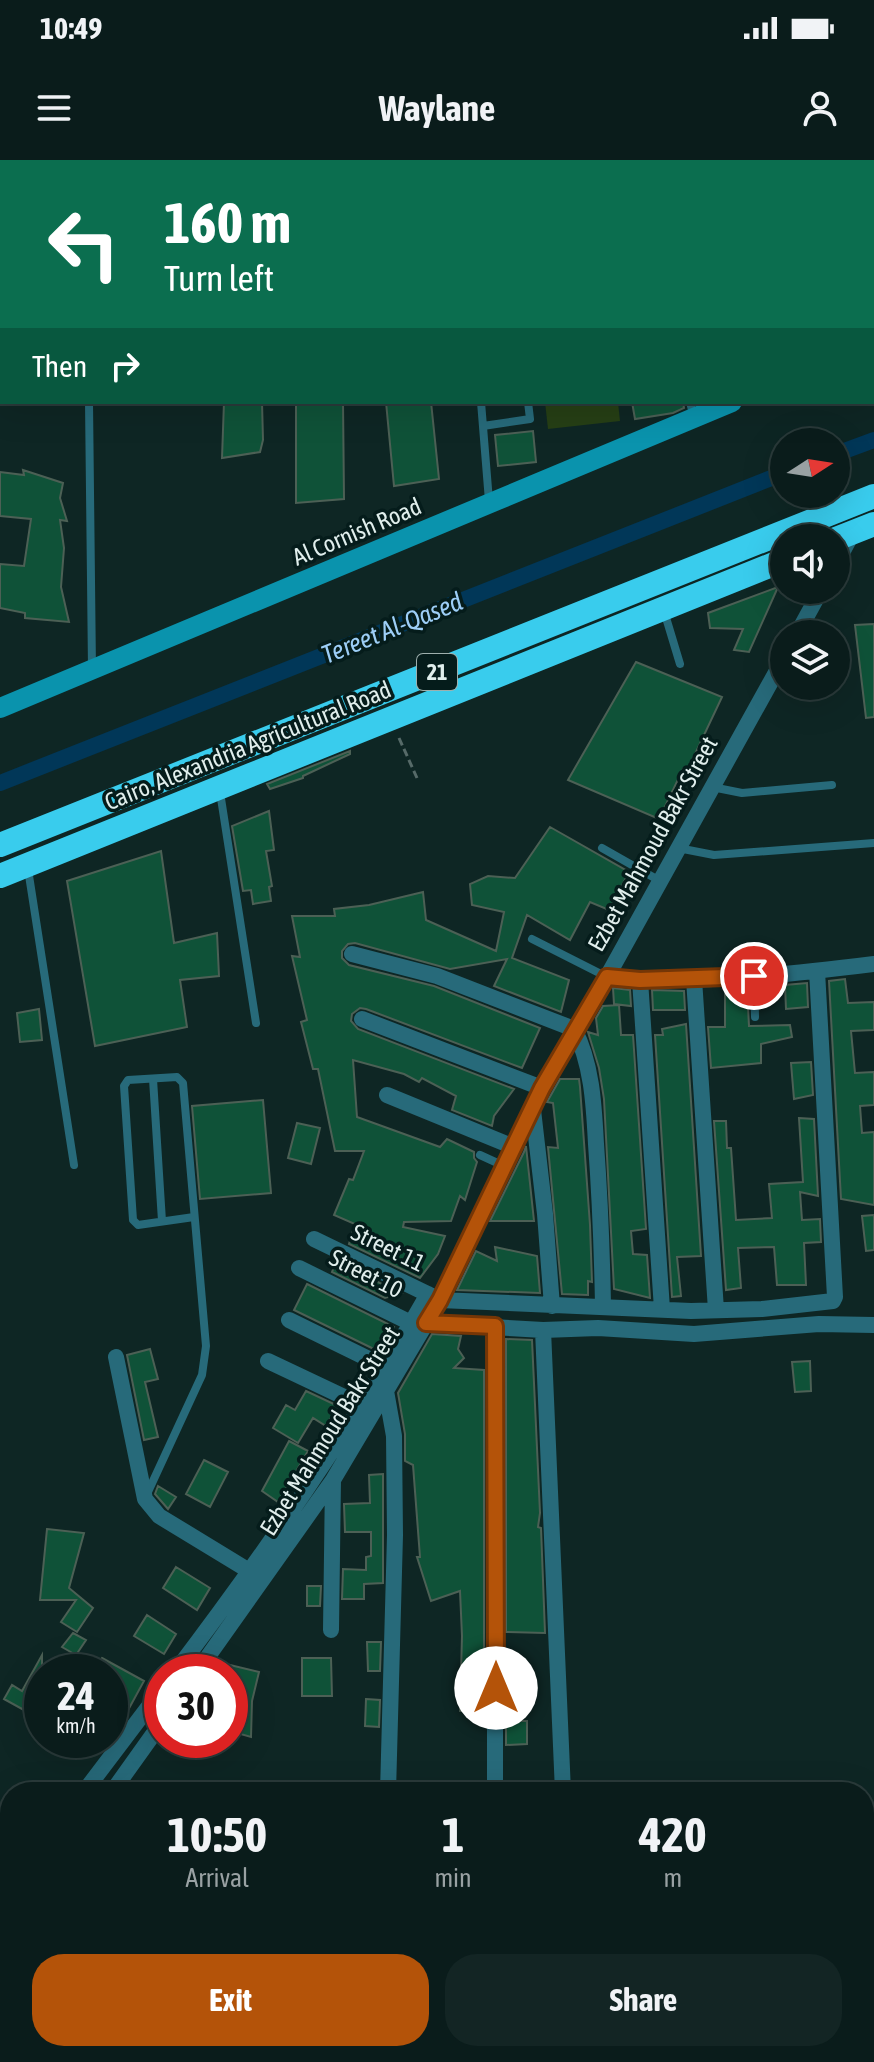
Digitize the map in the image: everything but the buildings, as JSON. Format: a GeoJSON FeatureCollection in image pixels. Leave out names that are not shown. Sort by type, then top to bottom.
{"type":"FeatureCollection","features":[{"type":"Feature","properties":{"kind":"highway","name":"Cairo, Alexandria Agricultural Road"},"geometry":{"type":"LineString","coordinates":[[0,845],[874,496]]}},
{"type":"Feature","properties":{"kind":"highway","name":"Cairo, Alexandria Agricultural Road"},"geometry":{"type":"LineString","coordinates":[[0,876],[770,566]]}},
{"type":"Feature","properties":{"kind":"street","name":"Al Cornish Road"},"geometry":{"type":"LineString","coordinates":[[0,708],[490,505],[692,410],[722,404]]}},
{"type":"Feature","properties":{"kind":"street","name":"Ezbet Mahmoud Bakr Street"},"geometry":{"type":"LineString","coordinates":[[210,1654],[333,1480],[386,1391],[574,1029],[607,977],[770,684]]}},
{"type":"Feature","properties":{"kind":"street"},"geometry":{"type":"LineString","coordinates":[[352,954],[437,976],[574,1029],[587,1062],[594,1116],[601,1204],[603,1305]]}},
{"type":"Feature","properties":{"kind":"street"},"geometry":{"type":"LineString","coordinates":[[607,977],[694,979],[874,964]]}},
{"type":"Feature","properties":{"kind":"street"},"geometry":{"type":"LineString","coordinates":[[434,1297],[552,1306],[716,1310],[829,1303],[835,1297],[817,971]]}},
{"type":"Feature","properties":{"kind":"street"},"geometry":{"type":"LineString","coordinates":[[694,979],[716,1310]]}},
{"type":"Feature","properties":{"kind":"street"},"geometry":{"type":"LineString","coordinates":[[640,980],[662,1309]]}},
{"type":"Feature","properties":{"kind":"street"},"geometry":{"type":"LineString","coordinates":[[362,1019],[542,1088]]}},
{"type":"Feature","properties":{"kind":"street"},"geometry":{"type":"LineString","coordinates":[[387,1095],[514,1147]]}},
{"type":"Feature","properties":{"kind":"street"},"geometry":{"type":"LineString","coordinates":[[532,1108],[552,1306]]}},
{"type":"Feature","properties":{"kind":"street","name":"Street 11"},"geometry":{"type":"LineString","coordinates":[[314,1239],[434,1297]]}},
{"type":"Feature","properties":{"kind":"street","name":"Street 10"},"geometry":{"type":"LineString","coordinates":[[299,1268],[419,1323]]}},
{"type":"Feature","properties":{"kind":"street"},"geometry":{"type":"LineString","coordinates":[[289,1320],[385,1367]]}},
{"type":"Feature","properties":{"kind":"street","name":"Ezbet Mahmoud Bakr Street"},"geometry":{"type":"LineString","coordinates":[[189,1654],[251,1572],[385,1367],[419,1323]]}},
{"type":"Feature","properties":{"kind":"street"},"geometry":{"type":"LineString","coordinates":[[419,1323],[694,1334],[819,1324],[874,1325]]}},
{"type":"Feature","properties":{"kind":"street"},"geometry":{"type":"LineString","coordinates":[[495,1326],[495,1782]]}},
{"type":"Feature","properties":{"kind":"street"},"geometry":{"type":"LineString","coordinates":[[543,1330],[563,1782]]}},
{"type":"Feature","properties":{"kind":"street"},"geometry":{"type":"LineString","coordinates":[[116,1357],[145,1499],[159,1516],[251,1572]]}},
{"type":"Feature","properties":{"kind":"street"},"geometry":{"type":"LineString","coordinates":[[268,1361],[361,1405]]}},
{"type":"Feature","properties":{"kind":"street"},"geometry":{"type":"LineString","coordinates":[[386,1391],[394,1436],[395,1535],[388,1782]]}},
{"type":"Feature","properties":{"kind":"street"},"geometry":{"type":"LineString","coordinates":[[331,1630],[333,1480]]}},
{"type":"Feature","properties":{"kind":"street"},"geometry":{"type":"LineString","coordinates":[[92,1782],[144,1713]]}},
{"type":"Feature","properties":{"kind":"street"},"geometry":{"type":"LineString","coordinates":[[119,1782],[144,1747]]}},
{"type":"Feature","properties":{"kind":"lane"},"geometry":{"type":"LineString","coordinates":[[89,404],[92,670]]}},
{"type":"Feature","properties":{"kind":"lane"},"geometry":{"type":"LineString","coordinates":[[481,404],[490,505]]}},
{"type":"Feature","properties":{"kind":"lane"},"geometry":{"type":"LineString","coordinates":[[483,426],[530,419],[528,404]]}},
{"type":"Feature","properties":{"kind":"lane"},"geometry":{"type":"LineString","coordinates":[[664,609],[680,664]]}},
{"type":"Feature","properties":{"kind":"lane"},"geometry":{"type":"LineString","coordinates":[[712,787],[742,793],[832,785]]}},
{"type":"Feature","properties":{"kind":"lane"},"geometry":{"type":"LineString","coordinates":[[220,787],[256,1023]]}},
{"type":"Feature","properties":{"kind":"lane"},"geometry":{"type":"LineString","coordinates":[[678,848],[714,855],[874,843]]}},
{"type":"Feature","properties":{"kind":"lane"},"geometry":{"type":"LineString","coordinates":[[602,848],[660,881]]}},
{"type":"Feature","properties":{"kind":"lane"},"geometry":{"type":"LineString","coordinates":[[27,865],[74,1165]]}},
{"type":"Feature","properties":{"kind":"lane"},"geometry":{"type":"LineString","coordinates":[[532,939],[607,977]]}},
{"type":"Feature","properties":{"kind":"lane"},"geometry":{"type":"LineString","coordinates":[[754,976],[755,1017]]}},
{"type":"Feature","properties":{"kind":"lane"},"geometry":{"type":"LineString","coordinates":[[145,1499],[202,1375],[206,1346],[183,1083],[177,1077],[128,1080],[124,1086],[133,1220],[138,1225],[194,1217]]}},
{"type":"Feature","properties":{"kind":"lane"},"geometry":{"type":"LineString","coordinates":[[153,1079],[162,1221]]}},
{"type":"Feature","properties":{"kind":"lane"},"geometry":{"type":"LineString","coordinates":[[480,1155],[505,1166]]}},
{"type":"Feature","properties":{"kind":"path"},"geometry":{"type":"LineString","coordinates":[[390,719],[417,778]]}},
{"type":"Feature","properties":{"kind":"green space"},"geometry":{"type":"Polygon","coordinates":[[[545,404],[618,404],[620,421],[548,429],[545,404]]]}},
{"type":"Feature","properties":{"kind":"waterway","name":"Tereet Al-Qased"},"geometry":{"type":"LineString","coordinates":[[850,449],[874,440]]}},
{"type":"Feature","properties":{"kind":"waterway","name":"Tereet Al-Qased"},"geometry":{"type":"LineString","coordinates":[[0,783],[770,479]]}},
{"type":"Feature","properties":{"kind":"route"},"geometry":{"type":"LineString","coordinates":[[496,1688],[495,1326],[426,1323],[542,1088],[607,977],[640,980],[754,976]]}}]}
